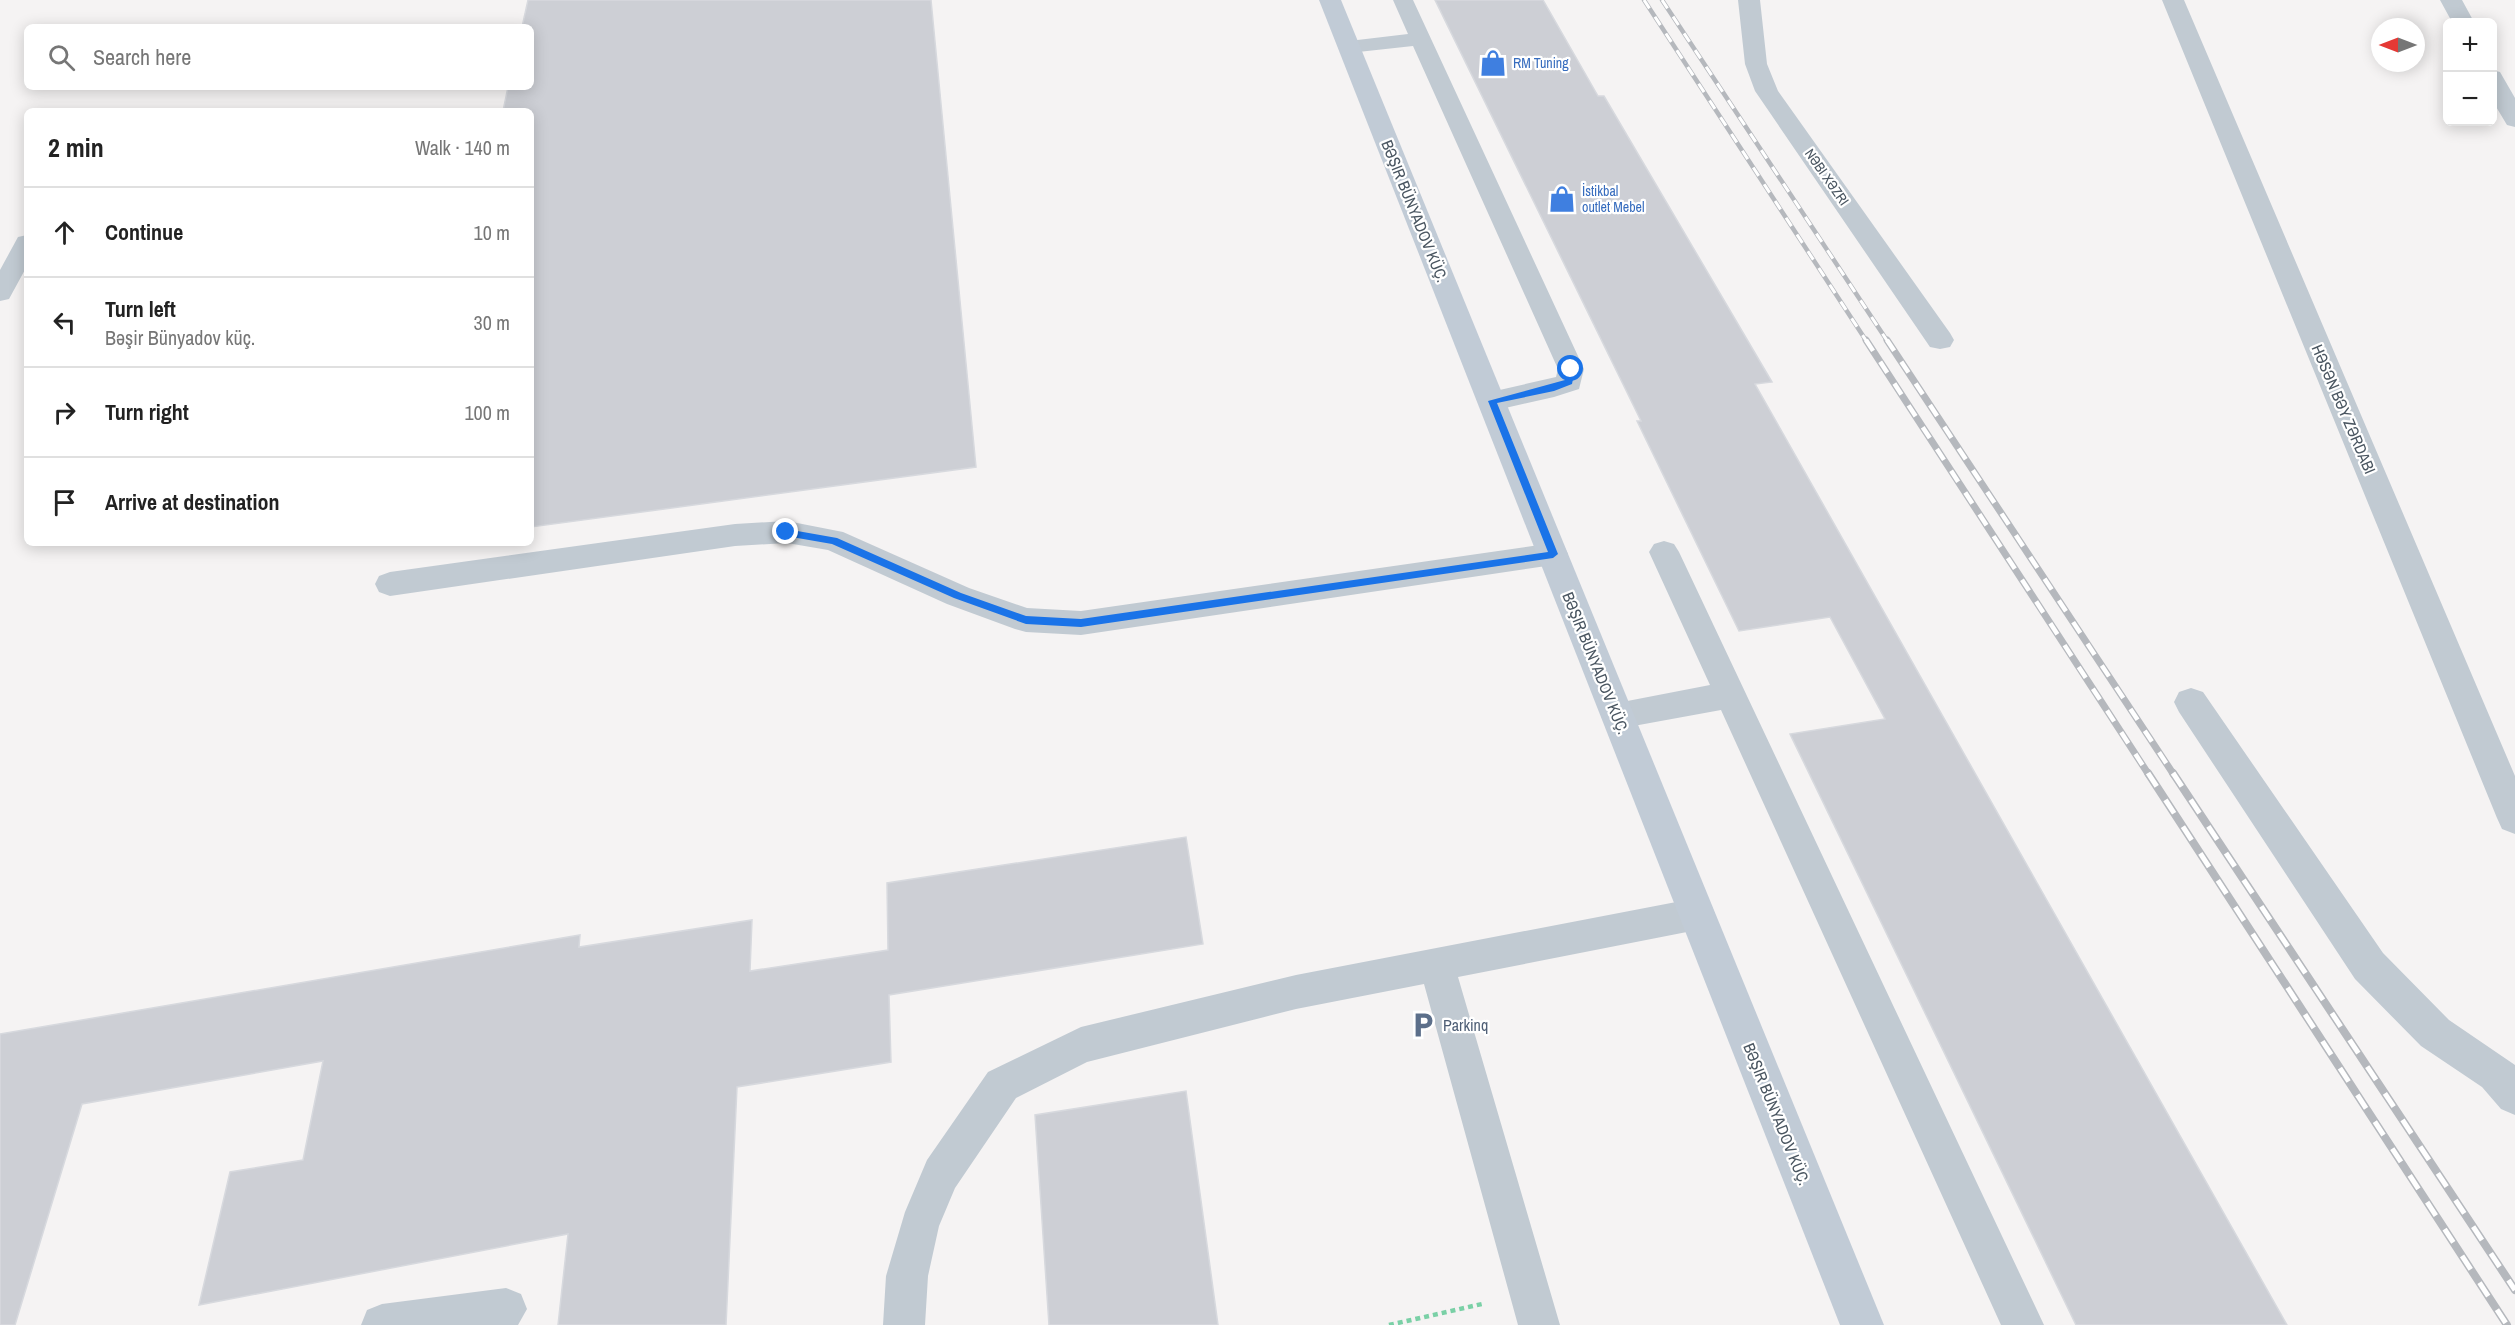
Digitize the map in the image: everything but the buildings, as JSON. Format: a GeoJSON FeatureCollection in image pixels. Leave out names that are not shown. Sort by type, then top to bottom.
{"type":"FeatureCollection","features":[{"type":"Feature","properties":{"kind":"street","name":"BƏŞIR BÜNYADOV KÜÇ."},"geometry":{"type":"LineString","coordinates":[[1330,0],[1862,1325]]}},
{"type":"Feature","properties":{"kind":"street","name":"NƏBI XƏZRI"},"geometry":{"type":"LineString","coordinates":[[1749,0],[1756,64],[1767,91],[1940,340]]}},
{"type":"Feature","properties":{"kind":"street","name":"HƏSƏN BƏY ZƏRDABI"},"geometry":{"type":"LineString","coordinates":[[2173,0],[2515,818]]}},
{"type":"Feature","properties":{"kind":"street"},"geometry":{"type":"LineString","coordinates":[[2451,0],[2461,18]]}},
{"type":"Feature","properties":{"kind":"street"},"geometry":{"type":"LineString","coordinates":[[2497,85],[2515,120]]}},
{"type":"Feature","properties":{"kind":"street"},"geometry":{"type":"LineString","coordinates":[[2191,702],[2369,966],[2435,1033],[2509,1079]]}},
{"type":"Feature","properties":{"kind":"lane"},"geometry":{"type":"LineString","coordinates":[[1403,0],[1571,369],[1569,382],[1554,388],[1492,401]]}},
{"type":"Feature","properties":{"kind":"lane"},"geometry":{"type":"LineString","coordinates":[[1350,47],[1421,39]]}},
{"type":"Feature","properties":{"kind":"lane"},"geometry":{"type":"LineString","coordinates":[[0,293],[24,249]]}},
{"type":"Feature","properties":{"kind":"lane"},"geometry":{"type":"LineString","coordinates":[[390,584],[724,537],[786,532],[833,540],[958,596],[1026,620],[1081,623],[1553,554]]}},
{"type":"Feature","properties":{"kind":"lane"},"geometry":{"type":"LineString","coordinates":[[1664,552],[2023,1325]]}},
{"type":"Feature","properties":{"kind":"lane"},"geometry":{"type":"LineString","coordinates":[[1617,716],[1729,695]]}},
{"type":"Feature","properties":{"kind":"lane"},"geometry":{"type":"LineString","coordinates":[[904,1325],[907,1276],[919,1226],[941,1174],[1002,1085],[1081,1045],[1296,992],[1697,914]]}},
{"type":"Feature","properties":{"kind":"lane"},"geometry":{"type":"LineString","coordinates":[[1436,963],[1534,1309]]}},
{"type":"Feature","properties":{"kind":"lane"},"geometry":{"type":"LineString","coordinates":[[382,1325],[506,1309]]}},
{"type":"Feature","properties":{"kind":"path"},"geometry":{"type":"LineString","coordinates":[[1389,1325],[1534,1309]]}},
{"type":"Feature","properties":{"kind":"railway"},"geometry":{"type":"LineString","coordinates":[[1644,0],[1867,342]]}},
{"type":"Feature","properties":{"kind":"railway"},"geometry":{"type":"LineString","coordinates":[[1662,0],[1888,342]]}},
{"type":"Feature","properties":{"kind":"railway"},"geometry":{"type":"LineString","coordinates":[[1866,340],[2149,775]]}},
{"type":"Feature","properties":{"kind":"railway"},"geometry":{"type":"LineString","coordinates":[[1887,340],[2174,775]]}},
{"type":"Feature","properties":{"kind":"railway"},"geometry":{"type":"LineString","coordinates":[[2148,773],[2507,1325]]}},
{"type":"Feature","properties":{"kind":"railway"},"geometry":{"type":"LineString","coordinates":[[2173,773],[2515,1290]]}},
{"type":"Feature","properties":{"kind":"place","name":"RM Tuning"},"geometry":{"type":"Point","coordinates":[1493,63]}},
{"type":"Feature","properties":{"kind":"place","name":"İstikbal outlet Mebel"},"geometry":{"type":"Point","coordinates":[1562,199]}},
{"type":"Feature","properties":{"kind":"place","name":"Parkinq"},"geometry":{"type":"Point","coordinates":[1423,1025]}},
{"type":"Feature","properties":{"kind":"route"},"geometry":{"type":"LineString","coordinates":[[786,532],[833,540],[958,596],[1026,620],[1081,623],[1553,554],[1492,401],[1554,388],[1569,382],[1571,369]]}}]}
